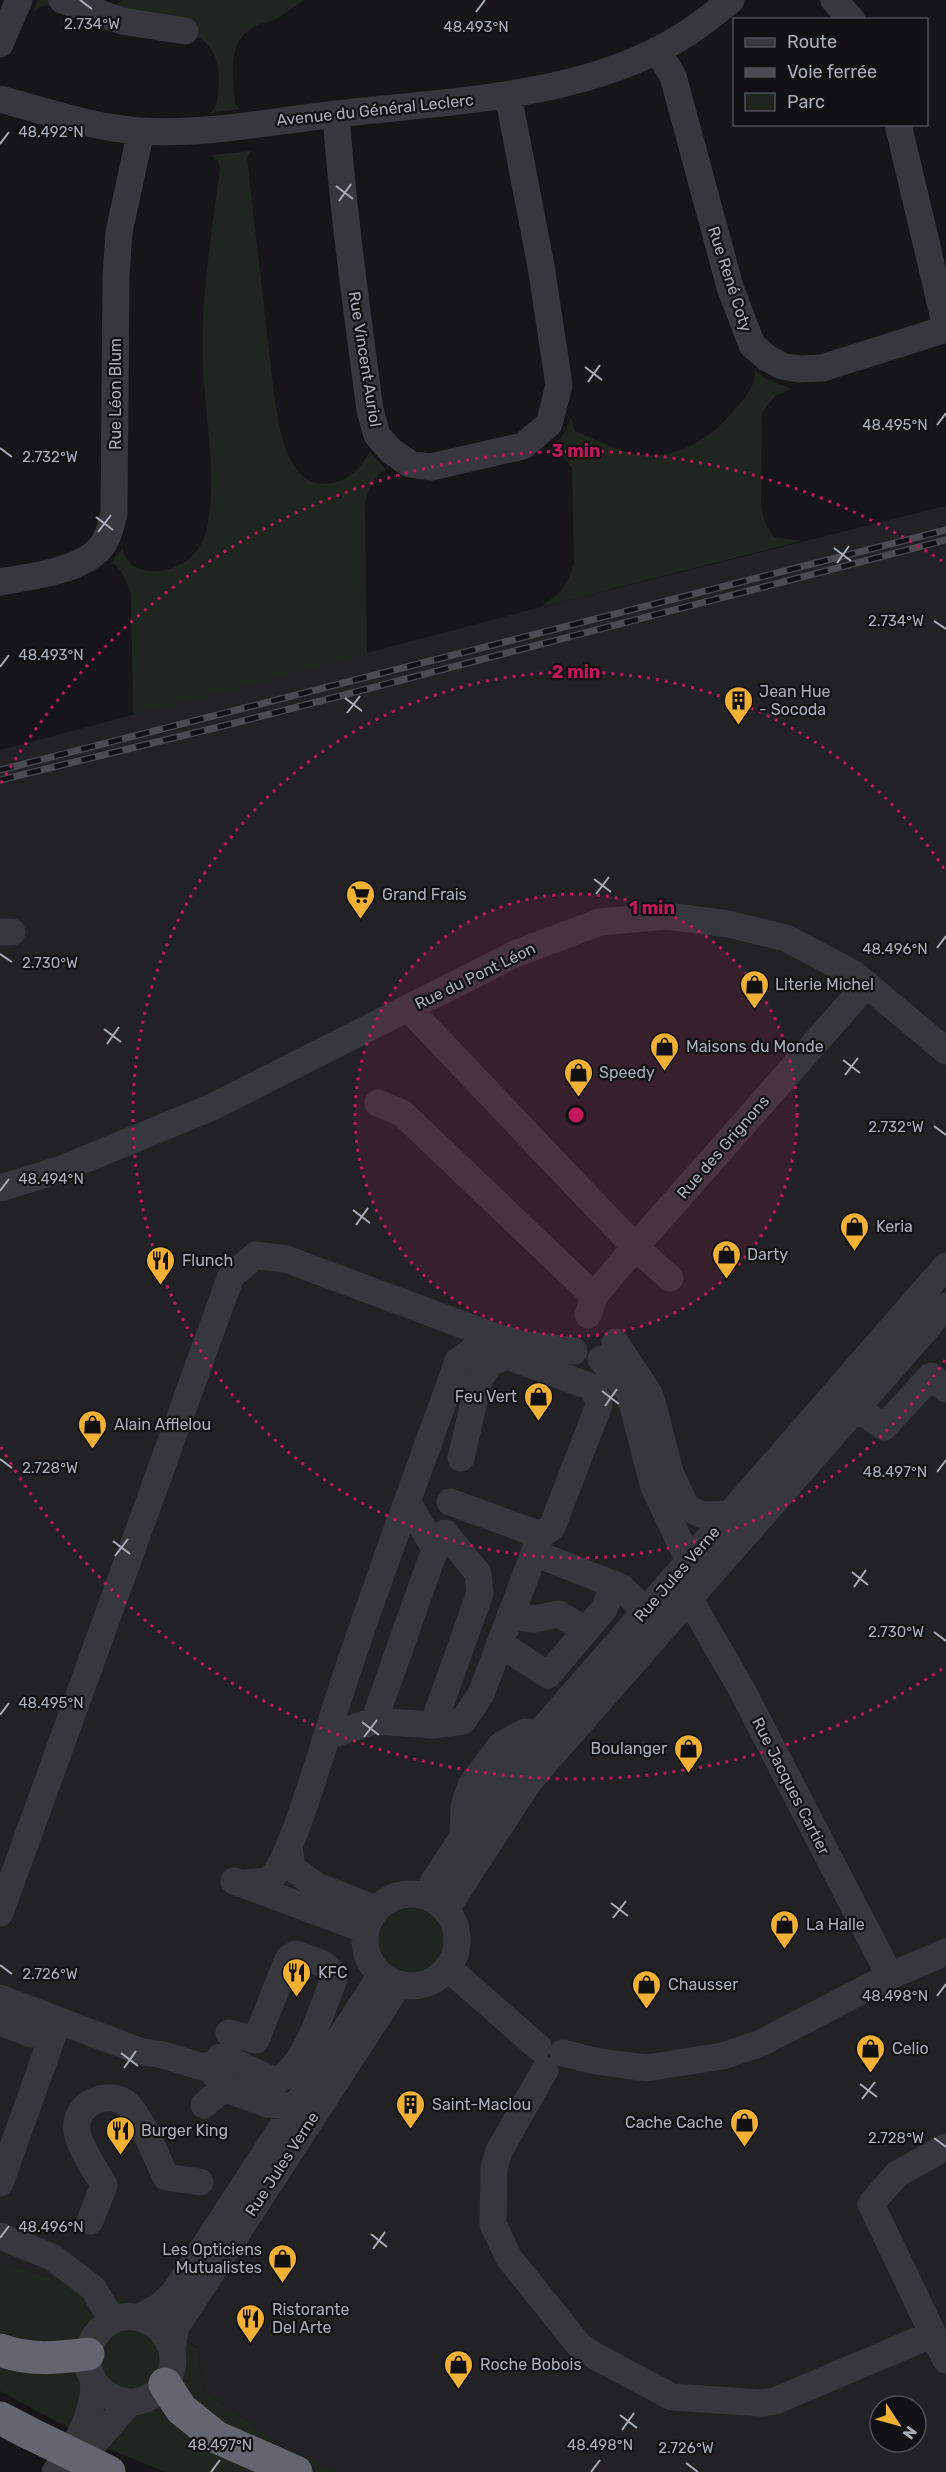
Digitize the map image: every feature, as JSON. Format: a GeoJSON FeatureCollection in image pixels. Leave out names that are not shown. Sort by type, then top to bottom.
{"type":"FeatureCollection","features":[{"type":"Feature","properties":{"kind":"highway"},"geometry":{"type":"LineString","coordinates":[[0,2350],[13,2355],[91,2368]]}},
{"type":"Feature","properties":{"kind":"highway"},"geometry":{"type":"LineString","coordinates":[[165,2384],[181,2409],[216,2437],[296,2472]]}},
{"type":"Feature","properties":{"kind":"highway"},"geometry":{"type":"LineString","coordinates":[[10,2435],[56,2472]]}},
{"type":"Feature","properties":{"kind":"highway"},"geometry":{"type":"LineString","coordinates":[[10,2435],[109,2472]]}},
{"type":"Feature","properties":{"kind":"street"},"geometry":{"type":"LineString","coordinates":[[0,45],[19,0]]}},
{"type":"Feature","properties":{"kind":"street"},"geometry":{"type":"LineString","coordinates":[[62,0],[123,21],[185,31]]}},
{"type":"Feature","properties":{"kind":"street","name":"Avenue du Général Leclerc"},"geometry":{"type":"LineString","coordinates":[[0,99],[85,122],[141,131],[195,130],[508,94],[591,77],[657,51],[696,27],[731,0]]}},
{"type":"Feature","properties":{"kind":"street"},"geometry":{"type":"LineString","coordinates":[[834,0],[850,18]]}},
{"type":"Feature","properties":{"kind":"street","name":"Rue René Coty"},"geometry":{"type":"LineString","coordinates":[[657,51],[673,76],[730,287],[752,345],[766,358],[782,366],[799,369],[822,368],[946,328]]}},
{"type":"Feature","properties":{"kind":"street","name":"Rue Vincent Auriol"},"geometry":{"type":"LineString","coordinates":[[336,114],[351,263],[370,410],[377,435],[391,451],[410,464],[431,467],[523,446],[549,424],[555,405],[559,385],[546,298],[508,94]]}},
{"type":"Feature","properties":{"kind":"street"},"geometry":{"type":"LineString","coordinates":[[898,126],[946,328]]}},
{"type":"Feature","properties":{"kind":"street","name":"Rue Léon Blum"},"geometry":{"type":"LineString","coordinates":[[0,582],[41,575],[85,560],[99,549],[108,537],[114,513],[116,277],[119,232],[141,131]]}},
{"type":"Feature","properties":{"kind":"street","name":"Rue du Pont Léon"},"geometry":{"type":"LineString","coordinates":[[0,1188],[59,1170],[210,1108],[515,954],[600,922],[667,916],[728,924],[786,938],[855,974],[946,1051]]}},
{"type":"Feature","properties":{"kind":"street","name":"Rue des Grignons"},"geometry":{"type":"LineString","coordinates":[[591,1306],[635,1247],[867,984]]}},
{"type":"Feature","properties":{"kind":"street"},"geometry":{"type":"LineString","coordinates":[[408,1008],[635,1247],[670,1278]]}},
{"type":"Feature","properties":{"kind":"street"},"geometry":{"type":"LineString","coordinates":[[378,1103],[402,1113],[614,1328],[608,1351],[629,1392],[654,1487],[689,1560]]}},
{"type":"Feature","properties":{"kind":"street"},"geometry":{"type":"LineString","coordinates":[[0,1913],[231,1276],[256,1255],[286,1259],[520,1344],[574,1351],[586,1359],[608,1351]]}},
{"type":"Feature","properties":{"kind":"street","name":"Rue Jules Verne"},"geometry":{"type":"LineString","coordinates":[[437,1903],[434,1881],[463,1837],[540,1732],[946,1266]]}},
{"type":"Feature","properties":{"kind":"street"},"geometry":{"type":"LineString","coordinates":[[574,1351],[571,1344],[572,1329],[591,1306]]}},
{"type":"Feature","properties":{"kind":"street","name":"Rue Jules Verne"},"geometry":{"type":"LineString","coordinates":[[437,1903],[526,1786],[946,1306]]}},
{"type":"Feature","properties":{"kind":"street"},"geometry":{"type":"LineString","coordinates":[[371,1920],[293,1905],[237,1882],[270,1880],[279,1868],[328,1736],[340,1694],[458,1361],[493,1336]]}},
{"type":"Feature","properties":{"kind":"street"},"geometry":{"type":"LineString","coordinates":[[608,1351],[650,1395],[670,1472],[686,1507],[702,1515],[729,1514]]}},
{"type":"Feature","properties":{"kind":"street"},"geometry":{"type":"LineString","coordinates":[[328,1736],[374,1721],[433,1725],[463,1721],[481,1694],[537,1544],[552,1527],[598,1405],[594,1388],[507,1356],[490,1363],[479,1380],[440,1541],[374,1721]]}},
{"type":"Feature","properties":{"kind":"street"},"geometry":{"type":"LineString","coordinates":[[852,1411],[867,1416],[884,1427],[931,1376],[946,1389]]}},
{"type":"Feature","properties":{"kind":"street"},"geometry":{"type":"LineString","coordinates":[[428,1444],[461,1458]]}},
{"type":"Feature","properties":{"kind":"street"},"geometry":{"type":"LineString","coordinates":[[450,1502],[621,1587],[638,1619]]}},
{"type":"Feature","properties":{"kind":"street"},"geometry":{"type":"LineString","coordinates":[[408,1503],[440,1541],[478,1573],[480,1593],[433,1725]]}},
{"type":"Feature","properties":{"kind":"street"},"geometry":{"type":"LineString","coordinates":[[500,1644],[548,1675],[604,1609],[614,1584]]}},
{"type":"Feature","properties":{"kind":"street","name":"Rue Jacques Cartier"},"geometry":{"type":"LineString","coordinates":[[689,1598],[742,1690],[890,1976]]}},
{"type":"Feature","properties":{"kind":"street"},"geometry":{"type":"LineString","coordinates":[[604,1609],[618,1616],[638,1619]]}},
{"type":"Feature","properties":{"kind":"street"},"geometry":{"type":"LineString","coordinates":[[510,1616],[535,1619],[560,1614],[586,1630]]}},
{"type":"Feature","properties":{"kind":"street"},"geometry":{"type":"LineString","coordinates":[[289,1846],[292,1868],[371,1920]]}},
{"type":"Feature","properties":{"kind":"street"},"geometry":{"type":"LineString","coordinates":[[414,1893],[437,1903],[457,1932],[454,1957],[448,1968],[426,1984],[412,1986],[390,1980],[367,1955],[371,1920],[387,1900],[400,1895],[414,1893]]}},
{"type":"Feature","properties":{"kind":"street"},"geometry":{"type":"LineString","coordinates":[[448,1968],[549,2057],[646,2068],[723,2056],[785,2032],[890,1976],[946,1952]]}},
{"type":"Feature","properties":{"kind":"street"},"geometry":{"type":"LineString","coordinates":[[296,1954],[328,1966],[334,1979],[312,2034],[287,2076],[276,2081],[248,2071],[241,2064],[217,2070],[256,2040],[288,1959],[296,1954]]}},
{"type":"Feature","properties":{"kind":"street","name":"Rue Jules Verne"},"geometry":{"type":"LineString","coordinates":[[140,2318],[160,2306],[174,2293],[295,2107],[390,1980]]}},
{"type":"Feature","properties":{"kind":"street","name":"Rue Jules Verne"},"geometry":{"type":"LineString","coordinates":[[172,2348],[177,2328],[390,1980]]}},
{"type":"Feature","properties":{"kind":"street"},"geometry":{"type":"LineString","coordinates":[[0,1998],[46,2024],[217,2070],[267,2104],[295,2107]]}},
{"type":"Feature","properties":{"kind":"street"},"geometry":{"type":"LineString","coordinates":[[0,2022],[46,2024]]}},
{"type":"Feature","properties":{"kind":"street"},"geometry":{"type":"LineString","coordinates":[[0,2183],[22,2119],[46,2024]]}},
{"type":"Feature","properties":{"kind":"street"},"geometry":{"type":"LineString","coordinates":[[549,2057],[499,2151],[494,2169],[493,2224],[509,2258],[579,2345],[672,2397],[762,2403],[775,2401],[933,2334]]}},
{"type":"Feature","properties":{"kind":"street"},"geometry":{"type":"LineString","coordinates":[[90,2221],[104,2185],[80,2140],[77,2129],[78,2121],[86,2108],[106,2096],[114,2097],[130,2107],[166,2177],[200,2182]]}},
{"type":"Feature","properties":{"kind":"street"},"geometry":{"type":"LineString","coordinates":[[0,2154],[7,2136],[22,2119]]}},
{"type":"Feature","properties":{"kind":"street"},"geometry":{"type":"LineString","coordinates":[[946,2147],[897,2174],[871,2204],[946,2360]]}},
{"type":"Feature","properties":{"kind":"street"},"geometry":{"type":"LineString","coordinates":[[0,2236],[52,2257],[93,2288],[112,2320]]}},
{"type":"Feature","properties":{"kind":"street"},"geometry":{"type":"LineString","coordinates":[[56,2472],[82,2431],[90,2411],[91,2368],[92,2340],[100,2328],[112,2320],[126,2316],[140,2318],[160,2328],[172,2348],[173,2360],[165,2384],[149,2397],[129,2402],[109,2396],[91,2368]]}},
{"type":"Feature","properties":{"kind":"street"},"geometry":{"type":"LineString","coordinates":[[74,2472],[94,2443],[129,2402]]}},
{"type":"Feature","properties":{"kind":"shaded area"},"geometry":{"type":"Polygon","coordinates":[[[946,506],[946,2472],[339,2472],[290,2452],[203,2390],[198,2348],[134,2303],[0,2262],[0,750],[541,607],[946,506]]]}},
{"type":"Feature","properties":{"kind":"green space"},"geometry":{"type":"Polygon","coordinates":[[[38,0],[93,0],[111,6],[125,0],[303,0],[280,17],[247,31],[240,39],[233,60],[233,71],[235,104],[240,109],[210,113],[217,100],[218,67],[209,46],[196,36],[52,5],[42,6],[33,12],[38,0]]]}},
{"type":"Feature","properties":{"kind":"green space"},"geometry":{"type":"Polygon","coordinates":[[[251,151],[247,158],[274,394],[282,438],[288,454],[304,477],[317,483],[332,483],[350,476],[370,452],[386,470],[381,472],[371,484],[365,505],[367,654],[133,715],[131,593],[122,573],[114,564],[109,565],[123,547],[127,559],[136,567],[148,571],[177,566],[201,545],[207,528],[211,468],[203,369],[203,319],[220,170],[218,161],[211,155],[251,151]]]}},
{"type":"Feature","properties":{"kind":"green space"},"geometry":{"type":"Polygon","coordinates":[[[754,370],[766,379],[792,389],[775,396],[762,413],[761,503],[768,529],[774,537],[802,541],[541,607],[559,593],[568,580],[574,564],[572,468],[558,450],[548,452],[565,432],[571,417],[575,431],[618,449],[645,455],[671,453],[707,436],[727,419],[749,391],[754,381],[754,370]]]}},
{"type":"Feature","properties":{"kind":"green space"},"geometry":{"type":"Polygon","coordinates":[[[405,1908],[419,1908],[431,1913],[441,1923],[446,1942],[441,1961],[431,1971],[419,1976],[405,1976],[393,1971],[383,1961],[378,1949],[378,1935],[383,1923],[393,1913],[405,1908]]]}},
{"type":"Feature","properties":{"kind":"green space"},"geometry":{"type":"Polygon","coordinates":[[[0,2262],[134,2303],[198,2349],[203,2390],[290,2452],[339,2472],[166,2472],[106,2448],[0,2391],[0,2262]]]}},
{"type":"Feature","properties":{"kind":"railway"},"geometry":{"type":"LineString","coordinates":[[0,770],[946,530]]}},
{"type":"Feature","properties":{"kind":"railway"},"geometry":{"type":"LineString","coordinates":[[0,780],[231,724],[946,540]]}},
{"type":"Feature","properties":{"kind":"place","name":"Jean Hue - Socoda"},"geometry":{"type":"Point","coordinates":[738,726]}},
{"type":"Feature","properties":{"kind":"place","name":"Grand Frais"},"geometry":{"type":"Point","coordinates":[361,920]}},
{"type":"Feature","properties":{"kind":"place","name":"Literie Michel"},"geometry":{"type":"Point","coordinates":[754,1010]}},
{"type":"Feature","properties":{"kind":"place","name":"Maisons du Monde"},"geometry":{"type":"Point","coordinates":[665,1072]}},
{"type":"Feature","properties":{"kind":"place","name":"Speedy"},"geometry":{"type":"Point","coordinates":[578,1098]}},
{"type":"Feature","properties":{"kind":"place","name":"Keria"},"geometry":{"type":"Point","coordinates":[855,1252]}},
{"type":"Feature","properties":{"kind":"place","name":"Darty"},"geometry":{"type":"Point","coordinates":[726,1280]}},
{"type":"Feature","properties":{"kind":"place","name":"Flunch"},"geometry":{"type":"Point","coordinates":[161,1286]}},
{"type":"Feature","properties":{"kind":"place","name":"Feu Vert"},"geometry":{"type":"Point","coordinates":[538,1422]}},
{"type":"Feature","properties":{"kind":"place","name":"Alain Afflelou"},"geometry":{"type":"Point","coordinates":[93,1450]}},
{"type":"Feature","properties":{"kind":"place","name":"Boulanger"},"geometry":{"type":"Point","coordinates":[688,1774]}},
{"type":"Feature","properties":{"kind":"place","name":"La Halle"},"geometry":{"type":"Point","coordinates":[785,1950]}},
{"type":"Feature","properties":{"kind":"place","name":"KFC"},"geometry":{"type":"Point","coordinates":[297,1998]}},
{"type":"Feature","properties":{"kind":"place","name":"Chausser"},"geometry":{"type":"Point","coordinates":[647,2010]}},
{"type":"Feature","properties":{"kind":"place","name":"Celio"},"geometry":{"type":"Point","coordinates":[871,2074]}},
{"type":"Feature","properties":{"kind":"place","name":"Saint-Maclou"},"geometry":{"type":"Point","coordinates":[411,2130]}},
{"type":"Feature","properties":{"kind":"place","name":"Cache Cache"},"geometry":{"type":"Point","coordinates":[744,2148]}},
{"type":"Feature","properties":{"kind":"place","name":"Burger King"},"geometry":{"type":"Point","coordinates":[120,2156]}},
{"type":"Feature","properties":{"kind":"place","name":"Les Opticiens Mutualistes"},"geometry":{"type":"Point","coordinates":[283,2284]}},
{"type":"Feature","properties":{"kind":"place","name":"Ristorante Del Arte"},"geometry":{"type":"Point","coordinates":[251,2344]}},
{"type":"Feature","properties":{"kind":"place","name":"Roche Bobois"},"geometry":{"type":"Point","coordinates":[459,2390]}}]}
